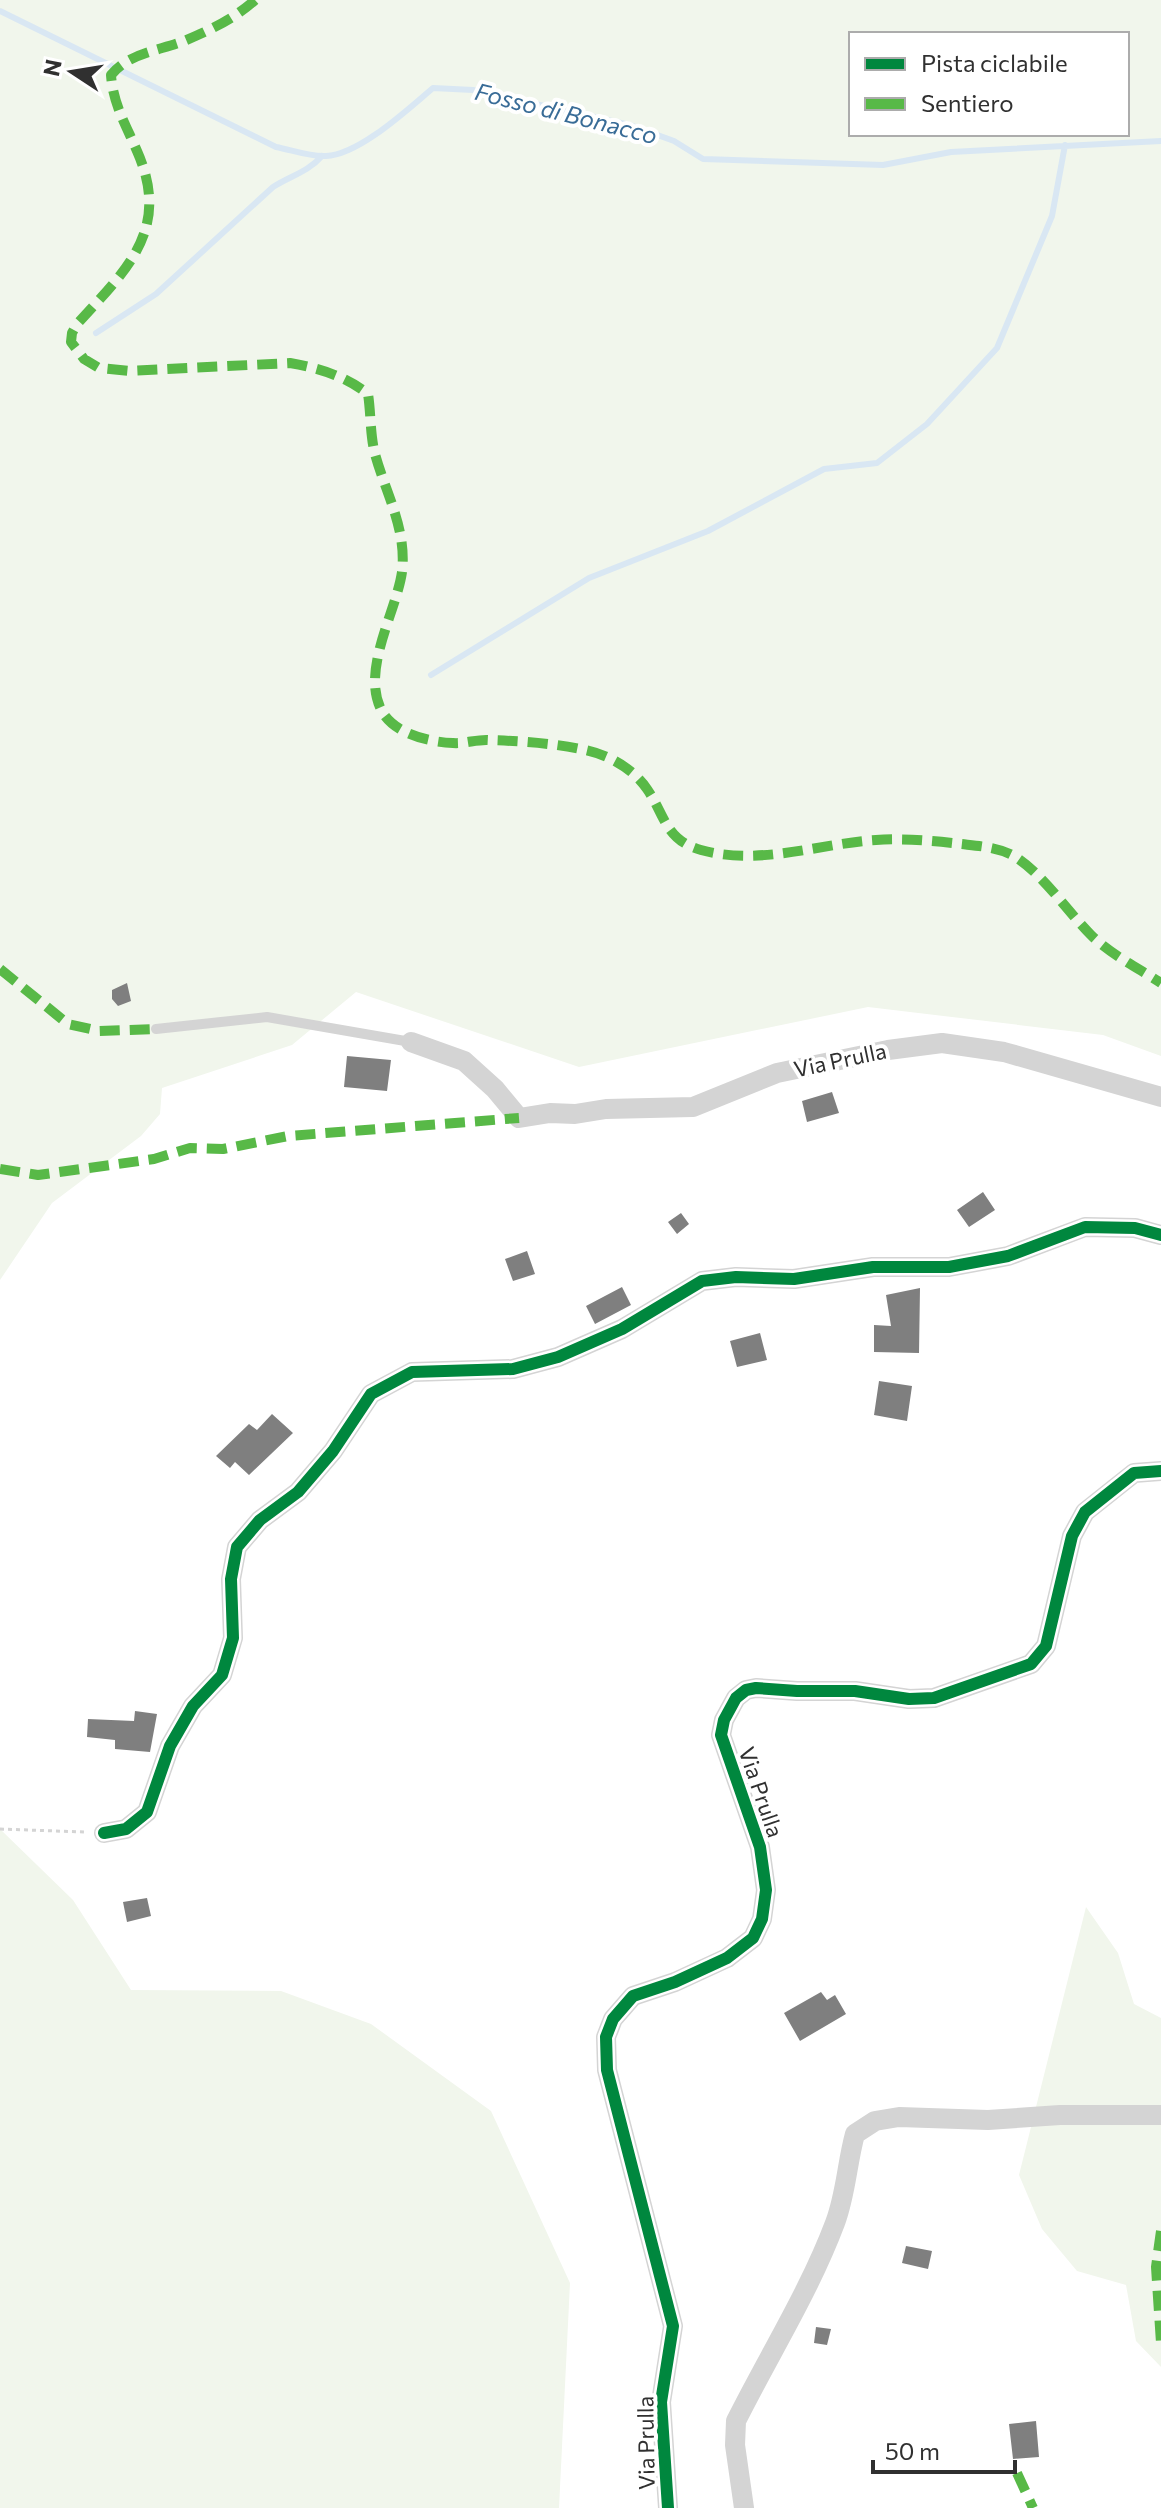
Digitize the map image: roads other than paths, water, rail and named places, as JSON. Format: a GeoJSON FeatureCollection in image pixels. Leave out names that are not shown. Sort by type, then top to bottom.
{"type":"FeatureCollection","features":[{"type":"Feature","properties":{"kind":"street","name":"Via Prulla"},"geometry":{"type":"LineString","coordinates":[[411,1042],[464,1061],[495,1089],[519,1118],[606,1109],[693,1107],[777,1073],[888,1050],[942,1043],[1004,1052],[1161,1097]]}},
{"type":"Feature","properties":{"kind":"street"},"geometry":{"type":"LineString","coordinates":[[104,1833],[126,1829],[147,1812],[170,1746],[193,1706],[222,1675],[233,1638],[231,1579],[237,1547],[260,1520],[298,1492],[325,1461],[371,1394],[412,1372],[513,1369],[558,1357],[622,1329],[702,1281],[736,1277],[794,1279],[873,1267],[949,1267],[1008,1256],[1085,1227],[1135,1228],[1161,1235]]}},
{"type":"Feature","properties":{"kind":"street","name":"Via Prulla"},"geometry":{"type":"LineString","coordinates":[[668,2508],[661,2402],[673,2326],[607,2070],[606,2037],[613,2019],[633,1996],[675,1982],[727,1958],[753,1938],[762,1919],[766,1890],[760,1847],[721,1735],[724,1720],[736,1698],[746,1690],[756,1688],[855,1691],[909,1699],[934,1698],[1031,1664],[1046,1646],[1072,1536],[1085,1512],[1134,1473],[1161,1471]]}},
{"type":"Feature","properties":{"kind":"street"},"geometry":{"type":"LineString","coordinates":[[744,2508],[735,2445],[736,2421],[806,2288],[836,2220],[849,2174],[855,2134],[875,2121],[899,2117],[988,2120],[1060,2115],[1161,2115]]}},
{"type":"Feature","properties":{"kind":"lane"},"geometry":{"type":"LineString","coordinates":[[156,1029],[267,1017],[411,1042]]}},
{"type":"Feature","properties":{"kind":"waterway","name":"Fosso di Bonacco"},"geometry":{"type":"LineString","coordinates":[[0,11],[276,147],[314,155],[339,154],[368,140],[433,88],[473,90],[630,125],[674,141],[703,159],[883,165],[951,152],[1161,141]]}},
{"type":"Feature","properties":{"kind":"waterway"},"geometry":{"type":"LineString","coordinates":[[431,675],[589,578],[708,531],[824,469],[877,463],[927,424],[997,348],[1052,216],[1065,145]]}},
{"type":"Feature","properties":{"kind":"waterway","name":"Fosso di Bonacco"},"geometry":{"type":"LineString","coordinates":[[96,333],[156,294],[273,187],[305,170],[322,156]]}}]}
